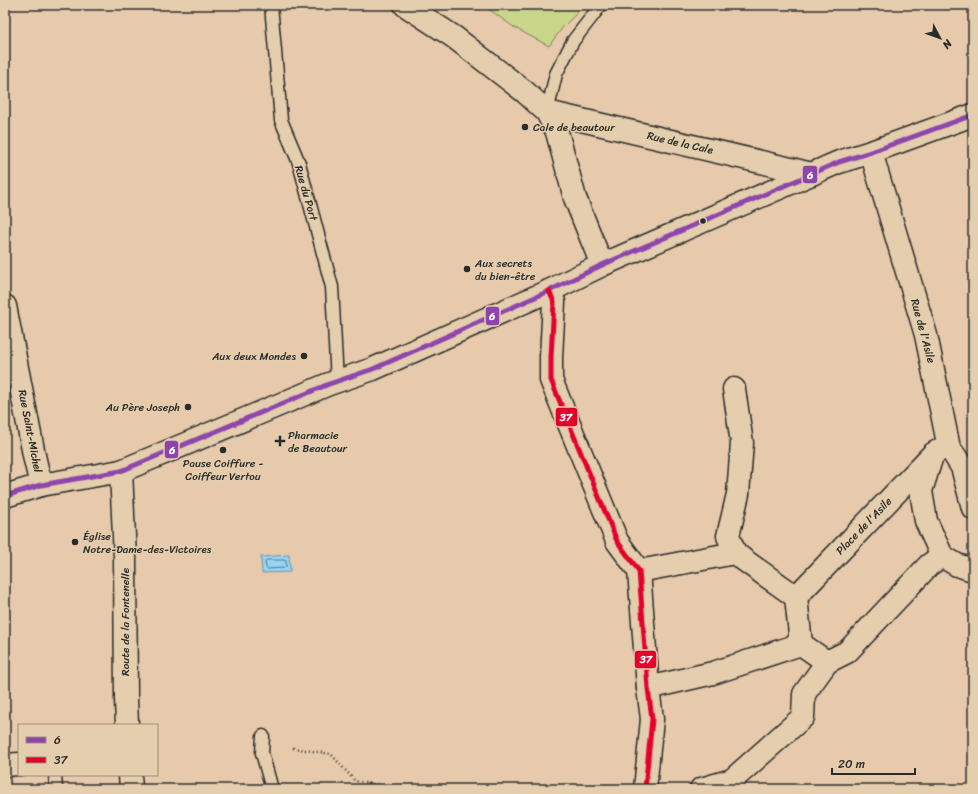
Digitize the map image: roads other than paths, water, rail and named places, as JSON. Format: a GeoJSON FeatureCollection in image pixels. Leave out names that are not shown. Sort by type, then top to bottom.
{"type":"FeatureCollection","features":[{"type":"Feature","properties":{"kind":"street"},"geometry":{"type":"LineString","coordinates":[[405,5],[454,36],[526,92],[547,112],[557,132],[576,198],[602,265]]}},
{"type":"Feature","properties":{"kind":"street","name":"Rue de la Cale"},"geometry":{"type":"LineString","coordinates":[[547,112],[812,174]]}},
{"type":"Feature","properties":{"kind":"street"},"geometry":{"type":"LineString","coordinates":[[5,496],[41,485],[121,471],[329,384],[373,369],[549,291],[602,265],[839,162],[973,115]]}},
{"type":"Feature","properties":{"kind":"street","name":"Rue de l'Asile"},"geometry":{"type":"LineString","coordinates":[[871,152],[926,335],[941,451],[956,456],[962,467],[973,508]]}},
{"type":"Feature","properties":{"kind":"street"},"geometry":{"type":"LineString","coordinates":[[549,291],[554,302],[551,380],[617,541],[638,571],[652,719],[645,789]]}},
{"type":"Feature","properties":{"kind":"street","name":"Rue Saint-Michel"},"geometry":{"type":"LineString","coordinates":[[5,306],[41,485]]}},
{"type":"Feature","properties":{"kind":"street"},"geometry":{"type":"LineString","coordinates":[[734,389],[742,443],[738,494],[728,536],[735,553],[796,597],[801,644],[827,662]]}},
{"type":"Feature","properties":{"kind":"street"},"geometry":{"type":"LineString","coordinates":[[941,451],[921,491],[926,521],[942,556],[957,565],[973,570]]}},
{"type":"Feature","properties":{"kind":"street","name":"Place de l'Asile"},"geometry":{"type":"LineString","coordinates":[[796,597],[941,451]]}},
{"type":"Feature","properties":{"kind":"street","name":"Route de la Fontenelle"},"geometry":{"type":"LineString","coordinates":[[121,471],[127,724]]}},
{"type":"Feature","properties":{"kind":"street"},"geometry":{"type":"LineString","coordinates":[[638,571],[735,553]]}},
{"type":"Feature","properties":{"kind":"street"},"geometry":{"type":"LineString","coordinates":[[701,789],[732,780],[803,717],[804,694],[827,662],[847,652],[929,565],[942,556]]}},
{"type":"Feature","properties":{"kind":"street"},"geometry":{"type":"LineString","coordinates":[[648,688],[713,673],[801,644]]}},
{"type":"Feature","properties":{"kind":"street"},"geometry":{"type":"LineString","coordinates":[[5,765],[18,764]]}},
{"type":"Feature","properties":{"kind":"street"},"geometry":{"type":"LineString","coordinates":[[130,776],[131,789]]}},
{"type":"Feature","properties":{"kind":"lane","name":"Rue du Port"},"geometry":{"type":"LineString","coordinates":[[271,5],[280,120],[299,164],[332,287],[337,382]]}},
{"type":"Feature","properties":{"kind":"lane"},"geometry":{"type":"LineString","coordinates":[[547,112],[556,74],[573,41],[601,5]]}},
{"type":"Feature","properties":{"kind":"lane"},"geometry":{"type":"LineString","coordinates":[[263,736],[262,753],[272,789]]}},
{"type":"Feature","properties":{"kind":"lane"},"geometry":{"type":"LineString","coordinates":[[55,776],[56,789]]}},
{"type":"Feature","properties":{"kind":"water"},"geometry":{"type":"Polygon","coordinates":[[[289,555],[290,572],[262,573],[261,557],[289,555]]]}},
{"type":"Feature","properties":{"kind":"place","name":"Cale de beautour"},"geometry":{"type":"Point","coordinates":[525,127]}},
{"type":"Feature","properties":{"kind":"place","name":"Aux secrets du bien-être"},"geometry":{"type":"Point","coordinates":[467,269]}},
{"type":"Feature","properties":{"kind":"place","name":"Aux deux Mondes"},"geometry":{"type":"Point","coordinates":[304,356]}},
{"type":"Feature","properties":{"kind":"place","name":"Au Père Joseph"},"geometry":{"type":"Point","coordinates":[188,407]}},
{"type":"Feature","properties":{"kind":"place","name":"Pharmacie de Beautour"},"geometry":{"type":"Point","coordinates":[280,441]}},
{"type":"Feature","properties":{"kind":"place","name":"Pause Coiffure - Coiffeur Vertou"},"geometry":{"type":"Point","coordinates":[223,450]}},
{"type":"Feature","properties":{"kind":"place","name":"Église Notre-Dame-des-Victoires"},"geometry":{"type":"Point","coordinates":[75,542]}}]}
